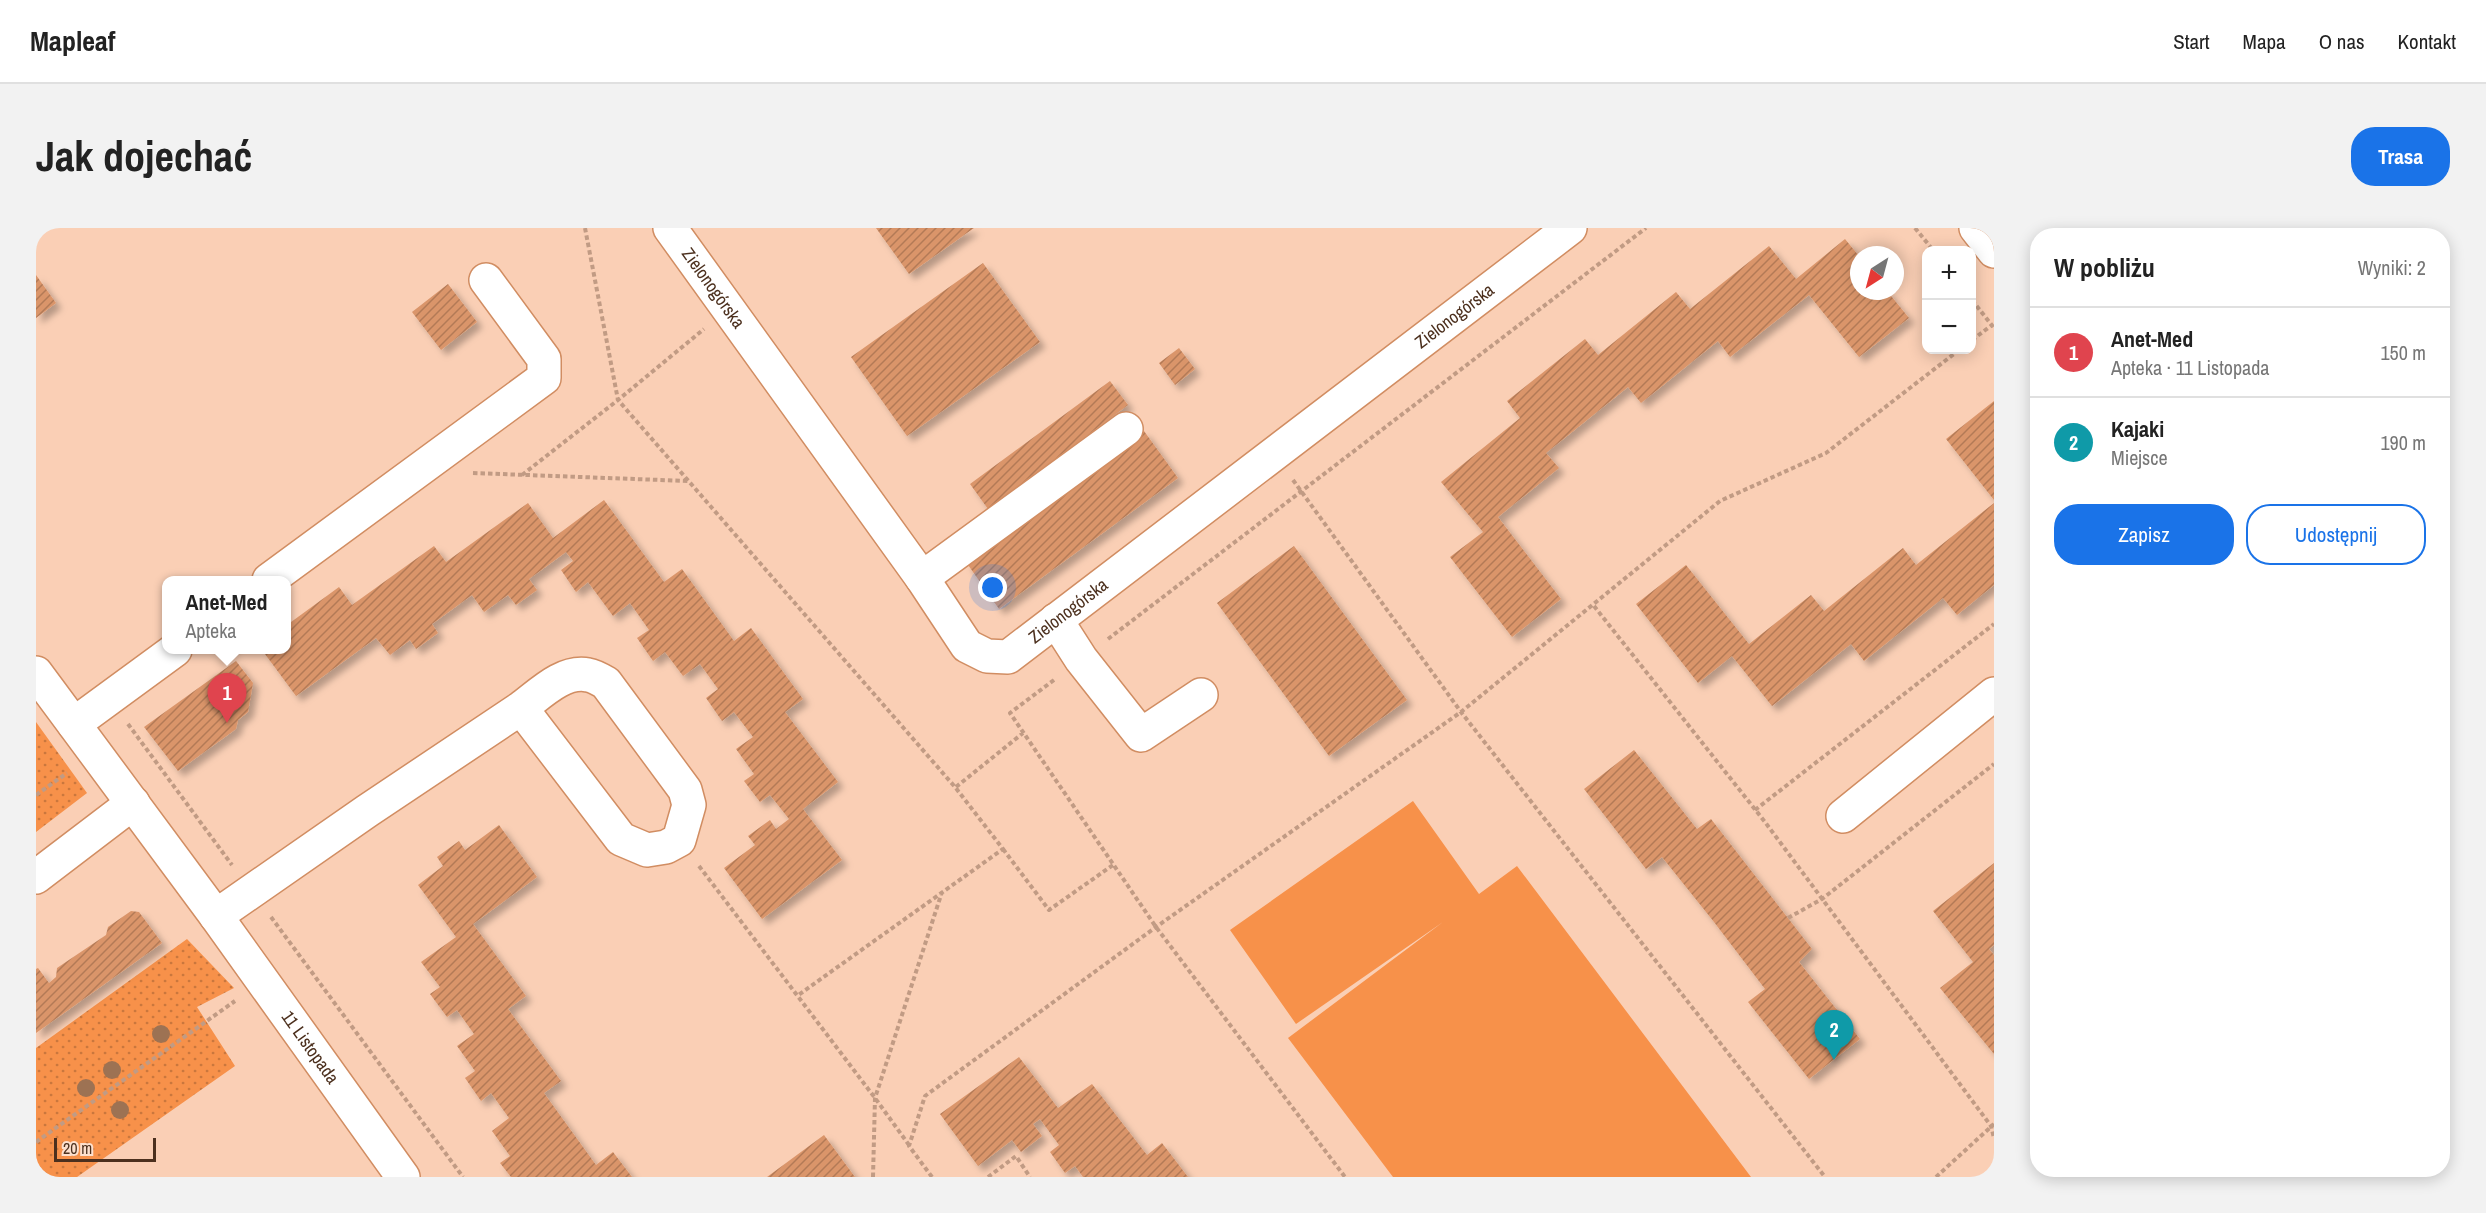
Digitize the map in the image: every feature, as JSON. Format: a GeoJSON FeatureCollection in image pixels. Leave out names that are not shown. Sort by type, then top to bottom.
{"type":"FeatureCollection","features":[{"type":"Feature","properties":{"kind":"street","name":"Zielonogórska"},"geometry":{"type":"LineString","coordinates":[[670,228],[922,578],[967,646],[987,656],[1008,657],[1570,228]]}},
{"type":"Feature","properties":{"kind":"street"},"geometry":{"type":"LineString","coordinates":[[1976,228],[1994,251]]}},
{"type":"Feature","properties":{"kind":"street"},"geometry":{"type":"LineString","coordinates":[[274,576],[544,378],[544,359],[486,280]]}},
{"type":"Feature","properties":{"kind":"street"},"geometry":{"type":"LineString","coordinates":[[922,578],[1126,429]]}},
{"type":"Feature","properties":{"kind":"street"},"geometry":{"type":"LineString","coordinates":[[1056,620],[1081,659],[1141,735],[1202,695]]}},
{"type":"Feature","properties":{"kind":"street"},"geometry":{"type":"LineString","coordinates":[[74,724],[169,654]]}},
{"type":"Feature","properties":{"kind":"street","name":"11 Listopada"},"geometry":{"type":"LineString","coordinates":[[36,673],[216,916],[403,1177]]}},
{"type":"Feature","properties":{"kind":"street"},"geometry":{"type":"LineString","coordinates":[[216,916],[549,687],[571,675],[590,675],[606,683],[685,790],[689,805],[687,821],[679,840],[666,847],[647,850],[621,839],[521,708]]}},
{"type":"Feature","properties":{"kind":"street"},"geometry":{"type":"LineString","coordinates":[[1843,816],[1994,694]]}},
{"type":"Feature","properties":{"kind":"street"},"geometry":{"type":"LineString","coordinates":[[36,877],[133,803]]}},
{"type":"Feature","properties":{"kind":"path"},"geometry":{"type":"LineString","coordinates":[[585,228],[618,400],[955,787],[1049,910],[1113,865]]}},
{"type":"Feature","properties":{"kind":"path"},"geometry":{"type":"LineString","coordinates":[[1345,1177],[1156,927],[1010,713],[1646,228]]}},
{"type":"Feature","properties":{"kind":"path"},"geometry":{"type":"LineString","coordinates":[[1915,228],[1930,246]]}},
{"type":"Feature","properties":{"kind":"path"},"geometry":{"type":"LineString","coordinates":[[1976,306],[1993,327],[1976,337]]}},
{"type":"Feature","properties":{"kind":"path"},"geometry":{"type":"LineString","coordinates":[[522,475],[618,400],[728,309]]}},
{"type":"Feature","properties":{"kind":"path"},"geometry":{"type":"LineString","coordinates":[[909,1146],[925,1096],[1156,927],[1461,712],[1594,606],[1720,501],[1826,453],[1954,354]]}},
{"type":"Feature","properties":{"kind":"path"},"geometry":{"type":"LineString","coordinates":[[1273,453],[1461,712],[1825,1177]]}},
{"type":"Feature","properties":{"kind":"path"},"geometry":{"type":"LineString","coordinates":[[418,471],[688,481]]}},
{"type":"Feature","properties":{"kind":"path"},"geometry":{"type":"LineString","coordinates":[[1594,606],[1755,810],[1993,1125],[1994,1138]]}},
{"type":"Feature","properties":{"kind":"path"},"geometry":{"type":"LineString","coordinates":[[1755,810],[1994,624]]}},
{"type":"Feature","properties":{"kind":"path"},"geometry":{"type":"LineString","coordinates":[[110,697],[463,1177]]}},
{"type":"Feature","properties":{"kind":"path"},"geometry":{"type":"LineString","coordinates":[[955,787],[1023,733]]}},
{"type":"Feature","properties":{"kind":"path"},"geometry":{"type":"LineString","coordinates":[[1788,918],[1822,899],[1994,764]]}},
{"type":"Feature","properties":{"kind":"path"},"geometry":{"type":"LineString","coordinates":[[36,795],[69,771]]}},
{"type":"Feature","properties":{"kind":"path"},"geometry":{"type":"LineString","coordinates":[[679,840],[875,1098],[932,1177]]}},
{"type":"Feature","properties":{"kind":"path"},"geometry":{"type":"LineString","coordinates":[[797,996],[1003,849]]}},
{"type":"Feature","properties":{"kind":"path"},"geometry":{"type":"LineString","coordinates":[[873,1177],[875,1098],[942,892]]}},
{"type":"Feature","properties":{"kind":"path"},"geometry":{"type":"LineString","coordinates":[[36,1142],[263,981]]}},
{"type":"Feature","properties":{"kind":"path"},"geometry":{"type":"LineString","coordinates":[[1936,1177],[1993,1125]]}},
{"type":"Feature","properties":{"kind":"path"},"geometry":{"type":"LineString","coordinates":[[988,1177],[1016,1156],[1030,1177]]}},
{"type":"Feature","properties":{"kind":"shaded area"},"geometry":{"type":"Polygon","coordinates":[[[36,722],[87,793],[36,832],[36,722]]]}},
{"type":"Feature","properties":{"kind":"shaded area"},"geometry":{"type":"Polygon","coordinates":[[[1413,801],[1479,894],[1517,866],[1751,1177],[1393,1177],[1288,1038],[1443,922],[1296,1024],[1230,930],[1413,801]]]}},
{"type":"Feature","properties":{"kind":"shaded area"},"geometry":{"type":"Polygon","coordinates":[[[187,939],[234,988],[197,1007],[235,1066],[77,1177],[36,1177],[36,1048],[187,939]]]}},
{"type":"Feature","properties":{"kind":"building"},"geometry":{"type":"Polygon","coordinates":[[[876,228],[974,228],[909,274],[876,228]]]}},
{"type":"Feature","properties":{"kind":"building"},"geometry":{"type":"Polygon","coordinates":[[[1845,239],[1851,246],[1850,300],[1894,300],[1909,318],[1859,357],[1809,295],[1730,357],[1718,341],[1641,403],[1628,387],[1546,453],[1559,468],[1498,517],[1561,599],[1512,637],[1450,557],[1483,532],[1441,482],[1520,418],[1507,401],[1585,339],[1598,355],[1676,292],[1690,309],[1769,246],[1796,279],[1845,239]]]}},
{"type":"Feature","properties":{"kind":"building"},"geometry":{"type":"Polygon","coordinates":[[[983,263],[1040,342],[907,436],[851,357],[983,263]]]}},
{"type":"Feature","properties":{"kind":"building"},"geometry":{"type":"Polygon","coordinates":[[[36,275],[56,303],[36,318],[36,275]]]}},
{"type":"Feature","properties":{"kind":"building"},"geometry":{"type":"Polygon","coordinates":[[[448,284],[477,322],[441,350],[412,312],[448,284]]]}},
{"type":"Feature","properties":{"kind":"building"},"geometry":{"type":"Polygon","coordinates":[[[1179,348],[1195,369],[1175,385],[1159,363],[1179,348]]]}},
{"type":"Feature","properties":{"kind":"building"},"geometry":{"type":"Polygon","coordinates":[[[1110,381],[1128,405],[988,509],[970,484],[1110,381]]]}},
{"type":"Feature","properties":{"kind":"building"},"geometry":{"type":"Polygon","coordinates":[[[1994,401],[1994,500],[1946,439],[1994,401]]]}},
{"type":"Feature","properties":{"kind":"building"},"geometry":{"type":"Polygon","coordinates":[[[1144,431],[1178,478],[999,609],[966,562],[1144,431]]]}},
{"type":"Feature","properties":{"kind":"building"},"geometry":{"type":"Polygon","coordinates":[[[604,500],[664,582],[682,569],[734,641],[751,628],[803,699],[785,712],[838,782],[803,809],[842,860],[762,919],[724,868],[755,845],[748,836],[770,820],[776,829],[789,819],[770,795],[760,802],[744,781],[754,774],[736,749],[753,737],[734,712],[722,721],[706,698],[718,689],[700,664],[683,676],[665,652],[653,661],[637,638],[649,630],[630,603],[613,616],[588,582],[576,592],[561,570],[573,561],[566,552],[529,579],[537,590],[516,605],[508,595],[484,612],[472,595],[432,624],[438,633],[416,649],[410,640],[390,655],[376,638],[296,696],[265,654],[291,654],[291,622],[339,587],[352,605],[434,546],[446,562],[528,503],[553,538],[604,500]]]}},
{"type":"Feature","properties":{"kind":"building"},"geometry":{"type":"Polygon","coordinates":[[[1994,503],[1994,585],[1957,615],[1943,598],[1864,661],[1851,644],[1772,706],[1732,656],[1698,683],[1636,604],[1686,565],[1749,644],[1811,595],[1824,611],[1903,548],[1916,565],[1994,503]]]}},
{"type":"Feature","properties":{"kind":"building"},"geometry":{"type":"Polygon","coordinates":[[[1294,546],[1407,700],[1329,756],[1217,603],[1294,546]]]}},
{"type":"Feature","properties":{"kind":"building"},"geometry":{"type":"Polygon","coordinates":[[[236,661],[253,683],[248,712],[238,720],[236,729],[178,771],[144,727],[236,661]]]}},
{"type":"Feature","properties":{"kind":"building"},"geometry":{"type":"Polygon","coordinates":[[[1634,750],[1697,829],[1711,819],[1812,949],[1799,962],[1860,1039],[1809,1079],[1748,1002],[1765,989],[1714,922],[1662,857],[1646,869],[1584,789],[1634,750]]]}},
{"type":"Feature","properties":{"kind":"building"},"geometry":{"type":"Polygon","coordinates":[[[499,825],[537,877],[473,924],[526,996],[508,1009],[561,1081],[544,1093],[596,1165],[613,1152],[632,1177],[511,1177],[500,1163],[510,1156],[492,1131],[509,1118],[491,1093],[481,1101],[465,1078],[475,1071],[457,1046],[474,1034],[457,1010],[447,1017],[430,994],[440,987],[421,962],[456,937],[418,885],[443,866],[437,857],[459,841],[465,850],[499,825]]]}},
{"type":"Feature","properties":{"kind":"building"},"geometry":{"type":"Polygon","coordinates":[[[1994,863],[1994,945],[1989,949],[1994,955],[1994,1054],[1940,988],[1973,962],[1933,911],[1994,863]]]}},
{"type":"Feature","properties":{"kind":"building"},"geometry":{"type":"Polygon","coordinates":[[[131,911],[139,912],[162,943],[36,1033],[36,969],[38,968],[49,983],[56,977],[57,968],[106,935],[108,927],[131,911]]]}},
{"type":"Feature","properties":{"kind":"building"},"geometry":{"type":"Polygon","coordinates":[[[1019,1057],[1058,1108],[1092,1084],[1147,1155],[1162,1143],[1188,1177],[1083,1177],[1075,1166],[1065,1173],[1050,1152],[1059,1145],[1040,1119],[1033,1124],[1042,1136],[1021,1152],[1012,1140],[978,1166],[940,1114],[1019,1057]]]}},
{"type":"Feature","properties":{"kind":"building"},"geometry":{"type":"Polygon","coordinates":[[[824,1135],[855,1177],[767,1177],[824,1135]]]}},
{"type":"Feature","properties":{"kind":"place","name":"Anet-Med"},"geometry":{"type":"Point","coordinates":[227,723]}},
{"type":"Feature","properties":{"kind":"place","name":"Kajaki"},"geometry":{"type":"Point","coordinates":[1834,1060]}}]}
